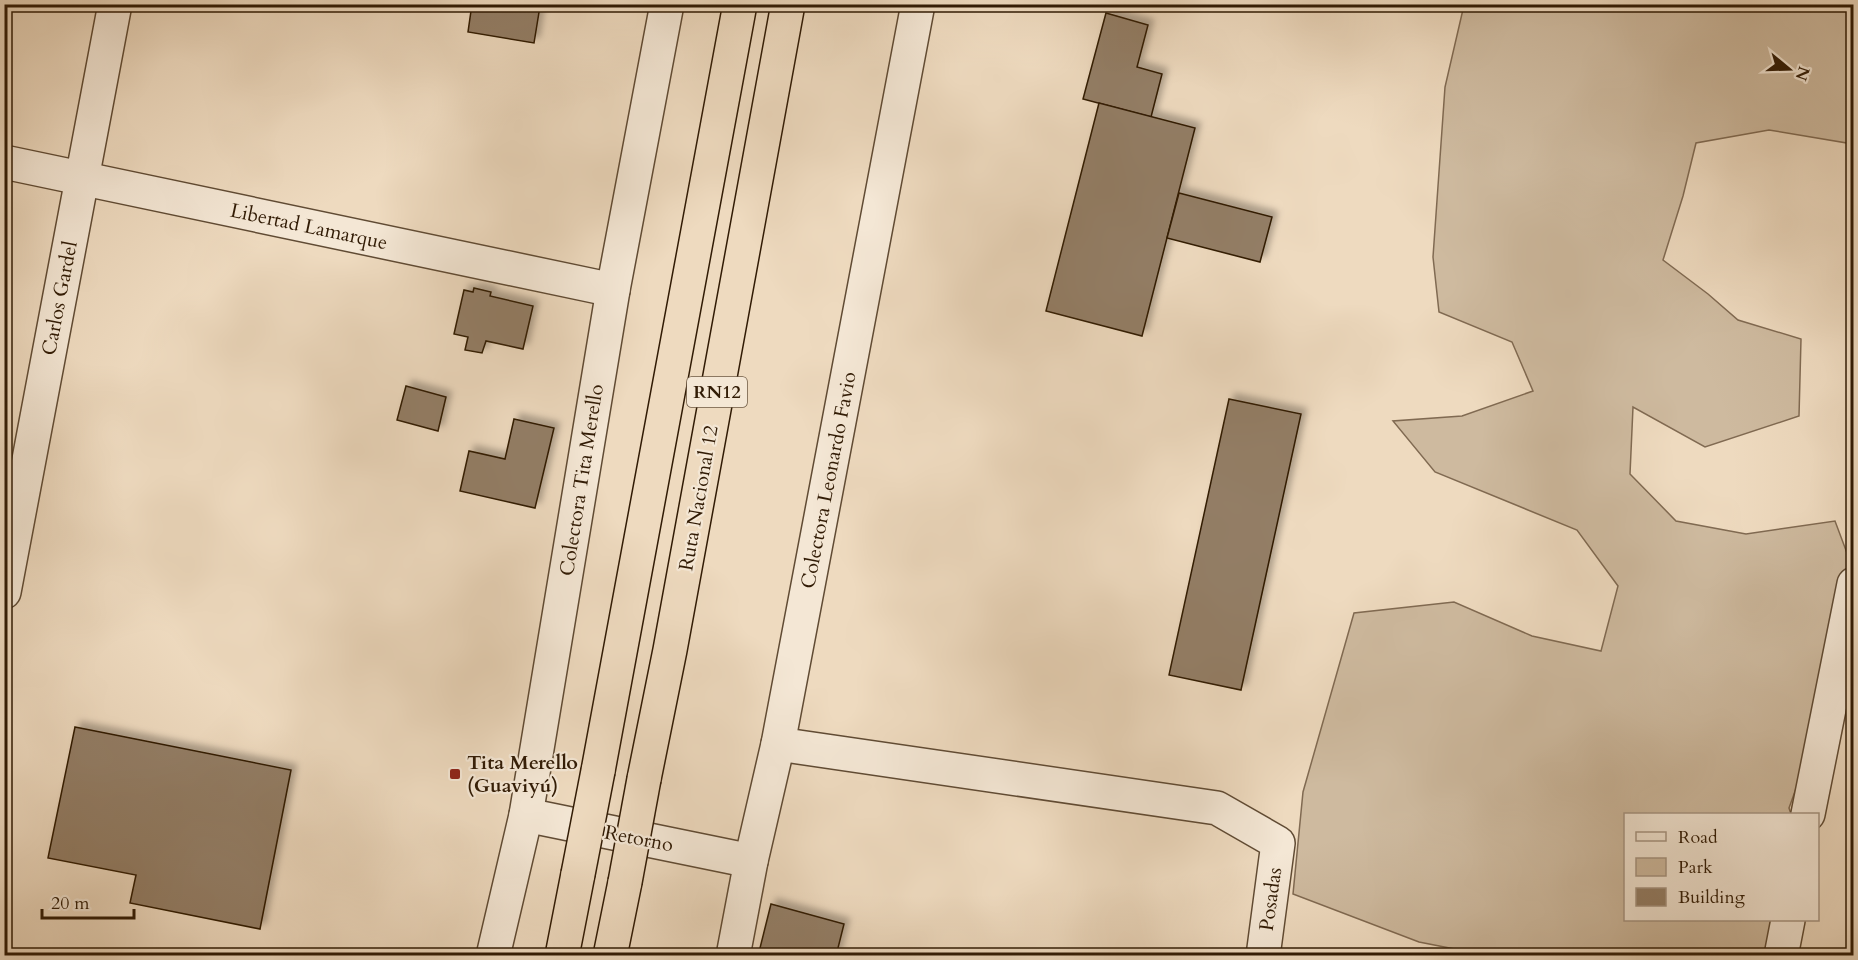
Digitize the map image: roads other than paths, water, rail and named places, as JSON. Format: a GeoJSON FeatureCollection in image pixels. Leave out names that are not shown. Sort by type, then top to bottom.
{"type":"FeatureCollection","features":[{"type":"Feature","properties":{"kind":"highway","name":"RN12"},"geometry":{"type":"LineString","coordinates":[[562,956],[740,4]]}},
{"type":"Feature","properties":{"kind":"highway","name":"Ruta Nacional 12"},"geometry":{"type":"LineString","coordinates":[[610,956],[670,650],[788,4]]}},
{"type":"Feature","properties":{"kind":"street","name":"Carlos Gardel"},"geometry":{"type":"LineString","coordinates":[[4,592],[115,4]]}},
{"type":"Feature","properties":{"kind":"street","name":"Colectora Tita Merello"},"geometry":{"type":"LineString","coordinates":[[493,956],[526,815],[613,290],[667,4]]}},
{"type":"Feature","properties":{"kind":"street","name":"Colectora Leonardo Favio"},"geometry":{"type":"LineString","coordinates":[[733,956],[751,861],[778,744],[918,4]]}},
{"type":"Feature","properties":{"kind":"street","name":"Libertad Lamarque"},"geometry":{"type":"LineString","coordinates":[[4,162],[613,290]]}},
{"type":"Feature","properties":{"kind":"street"},"geometry":{"type":"LineString","coordinates":[[1808,813],[1854,584]]}},
{"type":"Feature","properties":{"kind":"street","name":"Posadas"},"geometry":{"type":"LineString","coordinates":[[778,744],[1217,808],[1278,843],[1263,956]]}},
{"type":"Feature","properties":{"kind":"street","name":"Retorno"},"geometry":{"type":"LineString","coordinates":[[526,815],[751,861]]}},
{"type":"Feature","properties":{"kind":"street"},"geometry":{"type":"LineString","coordinates":[[1781,956],[1788,921]]}},
{"type":"Feature","properties":{"kind":"place","name":"Tita Merello (Guaviyú)"},"geometry":{"type":"Point","coordinates":[455,774]}}]}
